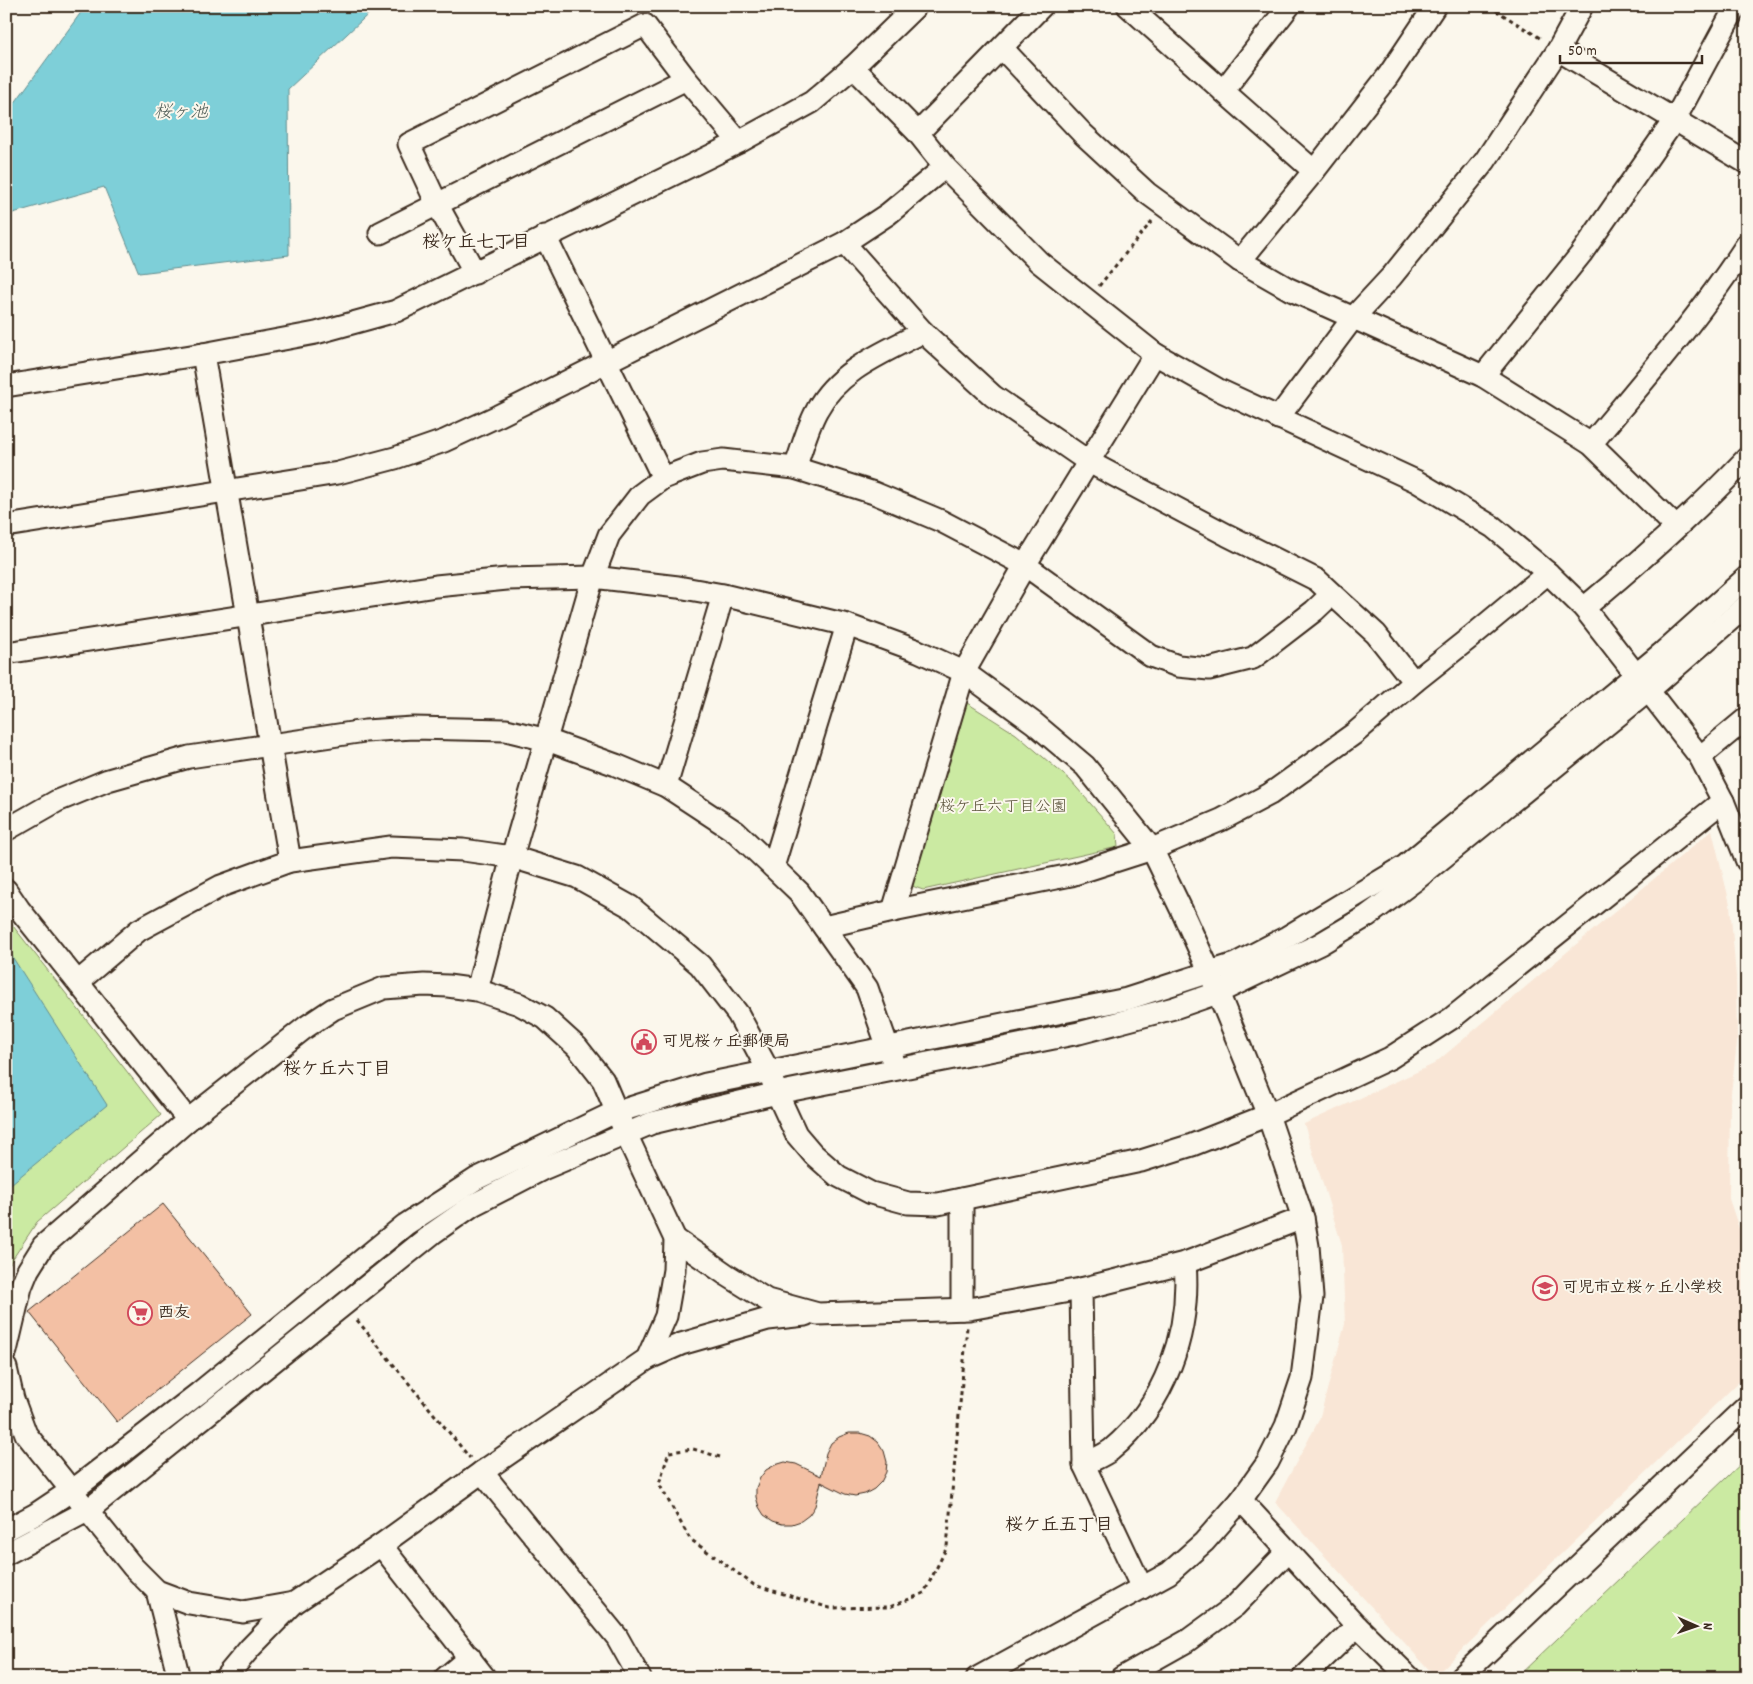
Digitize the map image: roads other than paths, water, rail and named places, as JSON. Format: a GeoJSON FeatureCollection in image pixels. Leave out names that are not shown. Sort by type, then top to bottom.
{"type":"FeatureCollection","features":[{"type":"Feature","properties":{"kind":"street"},"geometry":{"type":"LineString","coordinates":[[6,386],[203,354],[316,333],[396,311],[475,273],[545,236],[740,142],[812,102],[853,67],[916,6]]}},
{"type":"Feature","properties":{"kind":"street"},"geometry":{"type":"LineString","coordinates":[[918,133],[1042,6]]}},
{"type":"Feature","properties":{"kind":"street"},"geometry":{"type":"LineString","coordinates":[[1128,6],[1314,171]]}},
{"type":"Feature","properties":{"kind":"street"},"geometry":{"type":"LineString","coordinates":[[1223,91],[1289,6]]}},
{"type":"Feature","properties":{"kind":"street"},"geometry":{"type":"LineString","coordinates":[[1240,261],[1314,171],[1388,76],[1435,6]]}},
{"type":"Feature","properties":{"kind":"street"},"geometry":{"type":"LineString","coordinates":[[1278,418],[1353,318],[1392,276],[1485,161],[1558,50],[1582,6]]}},
{"type":"Feature","properties":{"kind":"street"},"geometry":{"type":"LineString","coordinates":[[1483,376],[1581,254],[1675,119],[1736,6]]}},
{"type":"Feature","properties":{"kind":"street"},"geometry":{"type":"LineString","coordinates":[[475,273],[437,204],[409,144],[644,25],[686,79],[740,142]]}},
{"type":"Feature","properties":{"kind":"street"},"geometry":{"type":"LineString","coordinates":[[1002,48],[1083,134],[1163,207],[1240,261],[1290,289],[1483,376],[1591,444],[1676,527]]}},
{"type":"Feature","properties":{"kind":"street"},"geometry":{"type":"LineString","coordinates":[[1558,50],[1747,163]]}},
{"type":"Feature","properties":{"kind":"street"},"geometry":{"type":"LineString","coordinates":[[853,67],[918,133],[945,167],[1039,262],[1086,301],[1156,354],[1217,389],[1416,481],[1492,526],[1548,573],[1584,608],[1700,757],[1723,801],[1747,861]]}},
{"type":"Feature","properties":{"kind":"street"},"geometry":{"type":"LineString","coordinates":[[380,233],[686,79]]}},
{"type":"Feature","properties":{"kind":"street"},"geometry":{"type":"LineString","coordinates":[[6,526],[338,474],[396,458],[453,436],[844,244],[888,214],[945,167]]}},
{"type":"Feature","properties":{"kind":"street"},"geometry":{"type":"LineString","coordinates":[[545,236],[663,478]]}},
{"type":"Feature","properties":{"kind":"street"},"geometry":{"type":"LineString","coordinates":[[844,244],[923,332],[993,396],[1089,462],[1226,535],[1317,580],[1376,634],[1414,682]]}},
{"type":"Feature","properties":{"kind":"street"},"geometry":{"type":"LineString","coordinates":[[1591,444],[1671,348],[1747,244]]}},
{"type":"Feature","properties":{"kind":"street"},"geometry":{"type":"LineString","coordinates":[[795,468],[816,411],[826,396],[857,368],[923,332]]}},
{"type":"Feature","properties":{"kind":"street"},"geometry":{"type":"LineString","coordinates":[[203,354],[290,862]]}},
{"type":"Feature","properties":{"kind":"street"},"geometry":{"type":"LineString","coordinates":[[893,910],[964,672],[1025,565],[1156,354]]}},
{"type":"Feature","properties":{"kind":"street"},"geometry":{"type":"LineString","coordinates":[[1584,608],[1654,550],[1747,458]]}},
{"type":"Feature","properties":{"kind":"street"},"geometry":{"type":"LineString","coordinates":[[477,990],[512,858],[594,577],[609,535],[640,495],[663,478],[702,463],[723,460],[795,468],[874,493],[980,540],[1025,565],[1151,656],[1178,666],[1209,669],[1253,658],[1314,611],[1332,594]]}},
{"type":"Feature","properties":{"kind":"street"},"geometry":{"type":"LineString","coordinates":[[824,927],[893,910],[1071,875],[1152,849],[1221,820],[1270,794],[1354,733],[1548,573]]}},
{"type":"Feature","properties":{"kind":"street"},"geometry":{"type":"LineString","coordinates":[[6,653],[482,580],[594,577],[678,587],[723,595],[847,625],[918,651],[964,672],[1034,723],[1085,766],[1152,849],[1210,973],[1268,1116],[1303,1218],[1308,1246],[1312,1297],[1302,1378],[1286,1426],[1268,1462],[1241,1500],[1204,1542],[1169,1573],[1009,1670],[977,1678]]}},
{"type":"Feature","properties":{"kind":"street"},"geometry":{"type":"LineString","coordinates":[[6,1554],[87,1511],[434,1233],[473,1206],[545,1168],[652,1123],[671,1117],[777,1093],[1079,1033],[1174,1008],[1217,993],[1320,944],[1367,916],[1414,881],[1641,683],[1747,577]]}},
{"type":"Feature","properties":{"kind":"street"},"geometry":{"type":"LineString","coordinates":[[666,786],[723,595]]}},
{"type":"Feature","properties":{"kind":"street"},"geometry":{"type":"LineString","coordinates":[[6,1530],[36,1514],[70,1491],[199,1394],[405,1225],[476,1179],[618,1112],[706,1084],[1127,999],[1235,964],[1287,937],[1405,866],[1641,683],[1747,605]]}},
{"type":"Feature","properties":{"kind":"street"},"geometry":{"type":"LineString","coordinates":[[773,867],[847,625]]}},
{"type":"Feature","properties":{"kind":"street"},"geometry":{"type":"LineString","coordinates":[[1700,757],[1747,718]]}},
{"type":"Feature","properties":{"kind":"street"},"geometry":{"type":"LineString","coordinates":[[6,830],[57,801],[108,780],[189,757],[365,731],[413,728],[506,730],[547,740],[616,765],[666,786],[736,832],[799,892],[867,988],[889,1047],[895,1069]]}},
{"type":"Feature","properties":{"kind":"street"},"geometry":{"type":"LineString","coordinates":[[78,982],[139,930],[221,886],[290,862],[391,847],[463,850],[512,858],[577,877],[630,907],[700,965],[738,1014],[769,1072],[796,1134],[813,1154],[838,1176],[871,1193],[908,1203],[938,1204],[1141,1161],[1192,1145],[1268,1116],[1390,1058],[1452,1018],[1723,801]]}},
{"type":"Feature","properties":{"kind":"street"},"geometry":{"type":"LineString","coordinates":[[6,890],[19,909],[188,1120]]}},
{"type":"Feature","properties":{"kind":"street"},"geometry":{"type":"LineString","coordinates":[[6,1351],[21,1287],[28,1270],[43,1246],[188,1120],[306,1027],[333,1009],[384,988],[424,985],[477,990],[519,1004],[545,1018],[577,1047],[603,1080],[675,1239],[674,1270],[666,1316],[647,1359]]}},
{"type":"Feature","properties":{"kind":"street"},"geometry":{"type":"LineString","coordinates":[[962,1199],[965,1309]]}},
{"type":"Feature","properties":{"kind":"street"},"geometry":{"type":"LineString","coordinates":[[225,1678],[250,1648],[294,1603],[381,1545],[482,1472],[647,1359],[681,1344],[768,1319],[816,1314],[965,1309],[1081,1289],[1185,1263],[1303,1218]]}},
{"type":"Feature","properties":{"kind":"street"},"geometry":{"type":"LineString","coordinates":[[675,1239],[726,1275],[767,1300],[816,1314]]}},
{"type":"Feature","properties":{"kind":"street"},"geometry":{"type":"LineString","coordinates":[[1084,1465],[1110,1451],[1136,1424],[1154,1399],[1169,1373],[1184,1312],[1187,1287],[1185,1263]]}},
{"type":"Feature","properties":{"kind":"street"},"geometry":{"type":"LineString","coordinates":[[1081,1289],[1084,1465],[1142,1588]]}},
{"type":"Feature","properties":{"kind":"street"},"geometry":{"type":"LineString","coordinates":[[6,1368],[13,1399],[26,1434],[133,1567],[157,1591],[189,1603],[243,1612],[294,1603]]}},
{"type":"Feature","properties":{"kind":"street"},"geometry":{"type":"LineString","coordinates":[[1460,1678],[1747,1406]]}},
{"type":"Feature","properties":{"kind":"street"},"geometry":{"type":"LineString","coordinates":[[482,1472],[617,1637],[640,1678]]}},
{"type":"Feature","properties":{"kind":"street"},"geometry":{"type":"LineString","coordinates":[[1241,1500],[1357,1626],[1410,1678]]}},
{"type":"Feature","properties":{"kind":"street"},"geometry":{"type":"LineString","coordinates":[[381,1545],[485,1678]]}},
{"type":"Feature","properties":{"kind":"street"},"geometry":{"type":"LineString","coordinates":[[1121,1678],[1187,1641],[1227,1612],[1288,1551]]}},
{"type":"Feature","properties":{"kind":"street"},"geometry":{"type":"LineString","coordinates":[[157,1591],[174,1676]]}},
{"type":"Feature","properties":{"kind":"street"},"geometry":{"type":"LineString","coordinates":[[1303,1678],[1357,1626]]}},
{"type":"Feature","properties":{"kind":"street"},"geometry":{"type":"LineString","coordinates":[[445,1678],[470,1657]]}},
{"type":"Feature","properties":{"kind":"water","name":"桜ヶ池"},"geometry":{"type":"Polygon","coordinates":[[[89,6],[377,6],[288,89],[289,255],[139,273],[104,187],[6,215],[6,110],[14,104],[82,11],[89,6]]]}},
{"type":"Feature","properties":{"kind":"water"},"geometry":{"type":"Polygon","coordinates":[[[6,947],[107,1105],[6,1188],[6,947]]]}},
{"type":"Feature","properties":{"kind":"place","name":"可児桜ヶ丘郵便局"},"geometry":{"type":"Point","coordinates":[644,1042]}},
{"type":"Feature","properties":{"kind":"place","name":"可児市立桜ヶ丘小学校"},"geometry":{"type":"Point","coordinates":[1545,1288]}},
{"type":"Feature","properties":{"kind":"place","name":"西友"},"geometry":{"type":"Point","coordinates":[140,1313]}},
{"type":"Feature","properties":{"kind":"district","name":"桜ケ丘七丁目"},"geometry":{"type":"Point","coordinates":[476,243]}},
{"type":"Feature","properties":{"kind":"district","name":"桜ケ丘六丁目"},"geometry":{"type":"Point","coordinates":[337,1070]}},
{"type":"Feature","properties":{"kind":"district","name":"桜ケ丘五丁目"},"geometry":{"type":"Point","coordinates":[1059,1526]}},
{"type":"Feature","properties":{"kind":"park label","name":"桜ケ丘六丁目公園"},"geometry":{"type":"Point","coordinates":[1003,807]}}]}
